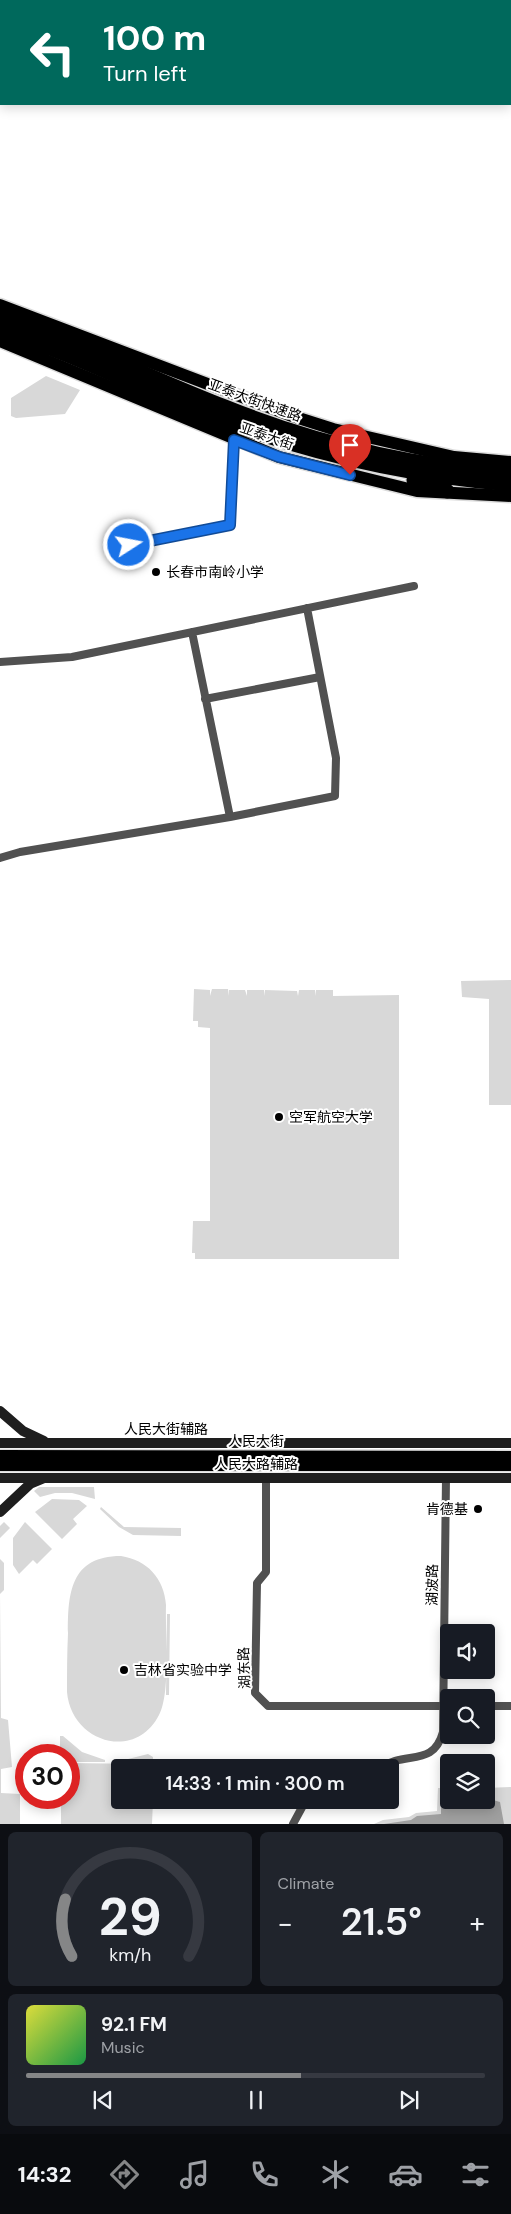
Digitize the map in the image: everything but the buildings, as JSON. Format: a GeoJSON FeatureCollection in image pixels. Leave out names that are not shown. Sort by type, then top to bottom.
{"type":"FeatureCollection","features":[{"type":"Feature","properties":{"kind":"highway","name":"亚泰大街快速路"},"geometry":{"type":"LineString","coordinates":[[0,317],[266,429]]}},
{"type":"Feature","properties":{"kind":"highway","name":"亚泰大街快速路"},"geometry":{"type":"LineString","coordinates":[[0,330],[266,429],[394,469],[511,484]]}},
{"type":"Feature","properties":{"kind":"highway"},"geometry":{"type":"LineString","coordinates":[[446,491],[294,448],[286,435],[294,427],[394,452],[454,457]]}},
{"type":"Feature","properties":{"kind":"highway","name":"亚泰大街快速路"},"geometry":{"type":"LineString","coordinates":[[286,435],[328,442],[392,458],[511,474]]}},
{"type":"Feature","properties":{"kind":"main road","name":"亚泰大街"},"geometry":{"type":"LineString","coordinates":[[0,305],[122,350],[260,406],[333,429],[454,457],[511,462]]}},
{"type":"Feature","properties":{"kind":"main road","name":"亚泰大街"},"geometry":{"type":"LineString","coordinates":[[0,341],[234,440],[279,457],[416,491],[446,491],[511,496]]}},
{"type":"Feature","properties":{"kind":"main road"},"geometry":{"type":"LineString","coordinates":[[0,354],[10,349],[21,349]]}},
{"type":"Feature","properties":{"kind":"main road"},"geometry":{"type":"LineString","coordinates":[[0,1411],[31,1436],[55,1443]]}},
{"type":"Feature","properties":{"kind":"main road","name":"人民大街辅路"},"geometry":{"type":"LineString","coordinates":[[0,1443],[511,1444]]}},
{"type":"Feature","properties":{"kind":"main road","name":"人民大街"},"geometry":{"type":"LineString","coordinates":[[0,1456],[511,1456]]}},
{"type":"Feature","properties":{"kind":"main road","name":"人民大街"},"geometry":{"type":"LineString","coordinates":[[0,1465],[511,1465]]}},
{"type":"Feature","properties":{"kind":"main road","name":"人民大路辅路"},"geometry":{"type":"LineString","coordinates":[[0,1478],[511,1478]]}},
{"type":"Feature","properties":{"kind":"main road"},"geometry":{"type":"LineString","coordinates":[[0,1512],[30,1484],[52,1478]]}},
{"type":"Feature","properties":{"kind":"street"},"geometry":{"type":"LineString","coordinates":[[129,545],[230,525],[234,440]]}},
{"type":"Feature","properties":{"kind":"street"},"geometry":{"type":"LineString","coordinates":[[0,662],[72,658],[414,586]]}},
{"type":"Feature","properties":{"kind":"street"},"geometry":{"type":"LineString","coordinates":[[0,858],[20,852],[230,817],[335,796],[336,758],[307,608]]}},
{"type":"Feature","properties":{"kind":"street"},"geometry":{"type":"LineString","coordinates":[[192,632],[230,817]]}},
{"type":"Feature","properties":{"kind":"street"},"geometry":{"type":"LineString","coordinates":[[205,699],[320,677]]}},
{"type":"Feature","properties":{"kind":"street","name":"湖东路"},"geometry":{"type":"LineString","coordinates":[[266,1478],[266,1572],[257,1583],[255,1693],[268,1706],[440,1706]]}},
{"type":"Feature","properties":{"kind":"street","name":"湖波路"},"geometry":{"type":"LineString","coordinates":[[446,1478],[446,1689]]}},
{"type":"Feature","properties":{"kind":"street"},"geometry":{"type":"LineString","coordinates":[[495,1706],[511,1706]]}},
{"type":"Feature","properties":{"kind":"street","name":"湖波路"},"geometry":{"type":"LineString","coordinates":[[398,1759],[418,1758],[430,1753],[440,1744]]}},
{"type":"Feature","properties":{"kind":"street"},"geometry":{"type":"LineString","coordinates":[[294,1824],[302,1809]]}},
{"type":"Feature","properties":{"kind":"shaded area"},"geometry":{"type":"Polygon","coordinates":[[[46,376],[80,390],[65,414],[16,418],[11,416],[11,398],[46,376]]]}},
{"type":"Feature","properties":{"kind":"shaded area"},"geometry":{"type":"Polygon","coordinates":[[[511,980],[511,1105],[489,1105],[489,999],[462,997],[461,981],[511,980]]]}},
{"type":"Feature","properties":{"kind":"shaded area"},"geometry":{"type":"Polygon","coordinates":[[[194,989],[210,990],[210,996],[212,989],[228,989],[229,996],[229,990],[245,990],[247,996],[247,990],[264,990],[264,996],[265,990],[297,991],[298,996],[299,990],[315,990],[315,996],[316,990],[333,990],[333,996],[399,995],[399,1259],[195,1259],[195,1253],[192,1253],[193,1221],[210,1221],[210,1028],[198,1027],[198,1021],[193,1021],[194,989]]]}},
{"type":"Feature","properties":{"kind":"shaded area"},"geometry":{"type":"Polygon","coordinates":[[[39,1487],[94,1487],[95,1499],[72,1493],[55,1493],[40,1497],[34,1491],[39,1487]]]}},
{"type":"Feature","properties":{"kind":"shaded area"},"geometry":{"type":"Polygon","coordinates":[[[52,1499],[79,1500],[87,1506],[73,1519],[77,1524],[62,1539],[35,1512],[52,1499]]]}},
{"type":"Feature","properties":{"kind":"shaded area"},"geometry":{"type":"Polygon","coordinates":[[[101,1507],[124,1527],[181,1528],[181,1536],[133,1535],[119,1527],[100,1509],[101,1507]]]}},
{"type":"Feature","properties":{"kind":"shaded area"},"geometry":{"type":"Polygon","coordinates":[[[4,1522],[10,1528],[0,1538],[0,1526],[4,1522]]]}},
{"type":"Feature","properties":{"kind":"shaded area"},"geometry":{"type":"Polygon","coordinates":[[[25,1522],[52,1549],[37,1564],[33,1560],[19,1574],[13,1565],[13,1538],[25,1522]]]}},
{"type":"Feature","properties":{"kind":"shaded area"},"geometry":{"type":"Polygon","coordinates":[[[121,1556],[146,1566],[158,1579],[162,1587],[166,1605],[167,1662],[165,1692],[159,1715],[148,1730],[135,1738],[120,1742],[105,1740],[92,1734],[80,1723],[71,1709],[67,1692],[67,1678],[69,1605],[75,1580],[82,1570],[91,1563],[104,1558],[121,1556]]]}},
{"type":"Feature","properties":{"kind":"shaded area"},"geometry":{"type":"Polygon","coordinates":[[[0,1559],[4,1563],[4,1590],[0,1594],[0,1559]]]}},
{"type":"Feature","properties":{"kind":"shaded area"},"geometry":{"type":"Polygon","coordinates":[[[0,1594],[1,1718],[8,1720],[12,1767],[1,1769],[1,1793],[15,1794],[15,1809],[20,1809],[20,1824],[0,1824],[0,1594]]]}},
{"type":"Feature","properties":{"kind":"shaded area"},"geometry":{"type":"Polygon","coordinates":[[[167,1614],[170,1614],[169,1695],[166,1695],[167,1614]]]}},
{"type":"Feature","properties":{"kind":"shaded area"},"geometry":{"type":"Polygon","coordinates":[[[60,1736],[63,1736],[72,1744],[60,1744],[60,1736]]]}},
{"type":"Feature","properties":{"kind":"shaded area"},"geometry":{"type":"Polygon","coordinates":[[[80,1750],[105,1760],[105,1762],[80,1762],[80,1750]]]}},
{"type":"Feature","properties":{"kind":"shaded area"},"geometry":{"type":"Polygon","coordinates":[[[148,1754],[153,1757],[153,1759],[128,1759],[148,1754]]]}},
{"type":"Feature","properties":{"kind":"shaded area"},"geometry":{"type":"Polygon","coordinates":[[[80,1763],[111,1764],[111,1809],[153,1809],[152,1824],[61,1824],[61,1809],[80,1809],[80,1763]]]}},
{"type":"Feature","properties":{"kind":"shaded area"},"geometry":{"type":"Polygon","coordinates":[[[511,1787],[511,1824],[374,1824],[383,1820],[409,1817],[416,1813],[437,1811],[438,1788],[440,1788],[440,1809],[495,1809],[495,1788],[511,1787]]]}},
{"type":"Feature","properties":{"kind":"shaded area"},"geometry":{"type":"Polygon","coordinates":[[[495,1801],[500,1802],[504,1824],[384,1824],[411,1820],[417,1816],[441,1814],[441,1809],[495,1809],[495,1801]]]}},
{"type":"Feature","properties":{"kind":"place","name":"长春市南岭小学"},"geometry":{"type":"Point","coordinates":[156,572]}},
{"type":"Feature","properties":{"kind":"place","name":"空军航空大学"},"geometry":{"type":"Point","coordinates":[279,1117]}},
{"type":"Feature","properties":{"kind":"place","name":"肯德基"},"geometry":{"type":"Point","coordinates":[478,1509]}},
{"type":"Feature","properties":{"kind":"place","name":"吉林省实验中学"},"geometry":{"type":"Point","coordinates":[124,1670]}},
{"type":"Feature","properties":{"kind":"route"},"geometry":{"type":"LineString","coordinates":[[129,545],[230,525],[234,440],[279,457],[350,475]]}}]}
